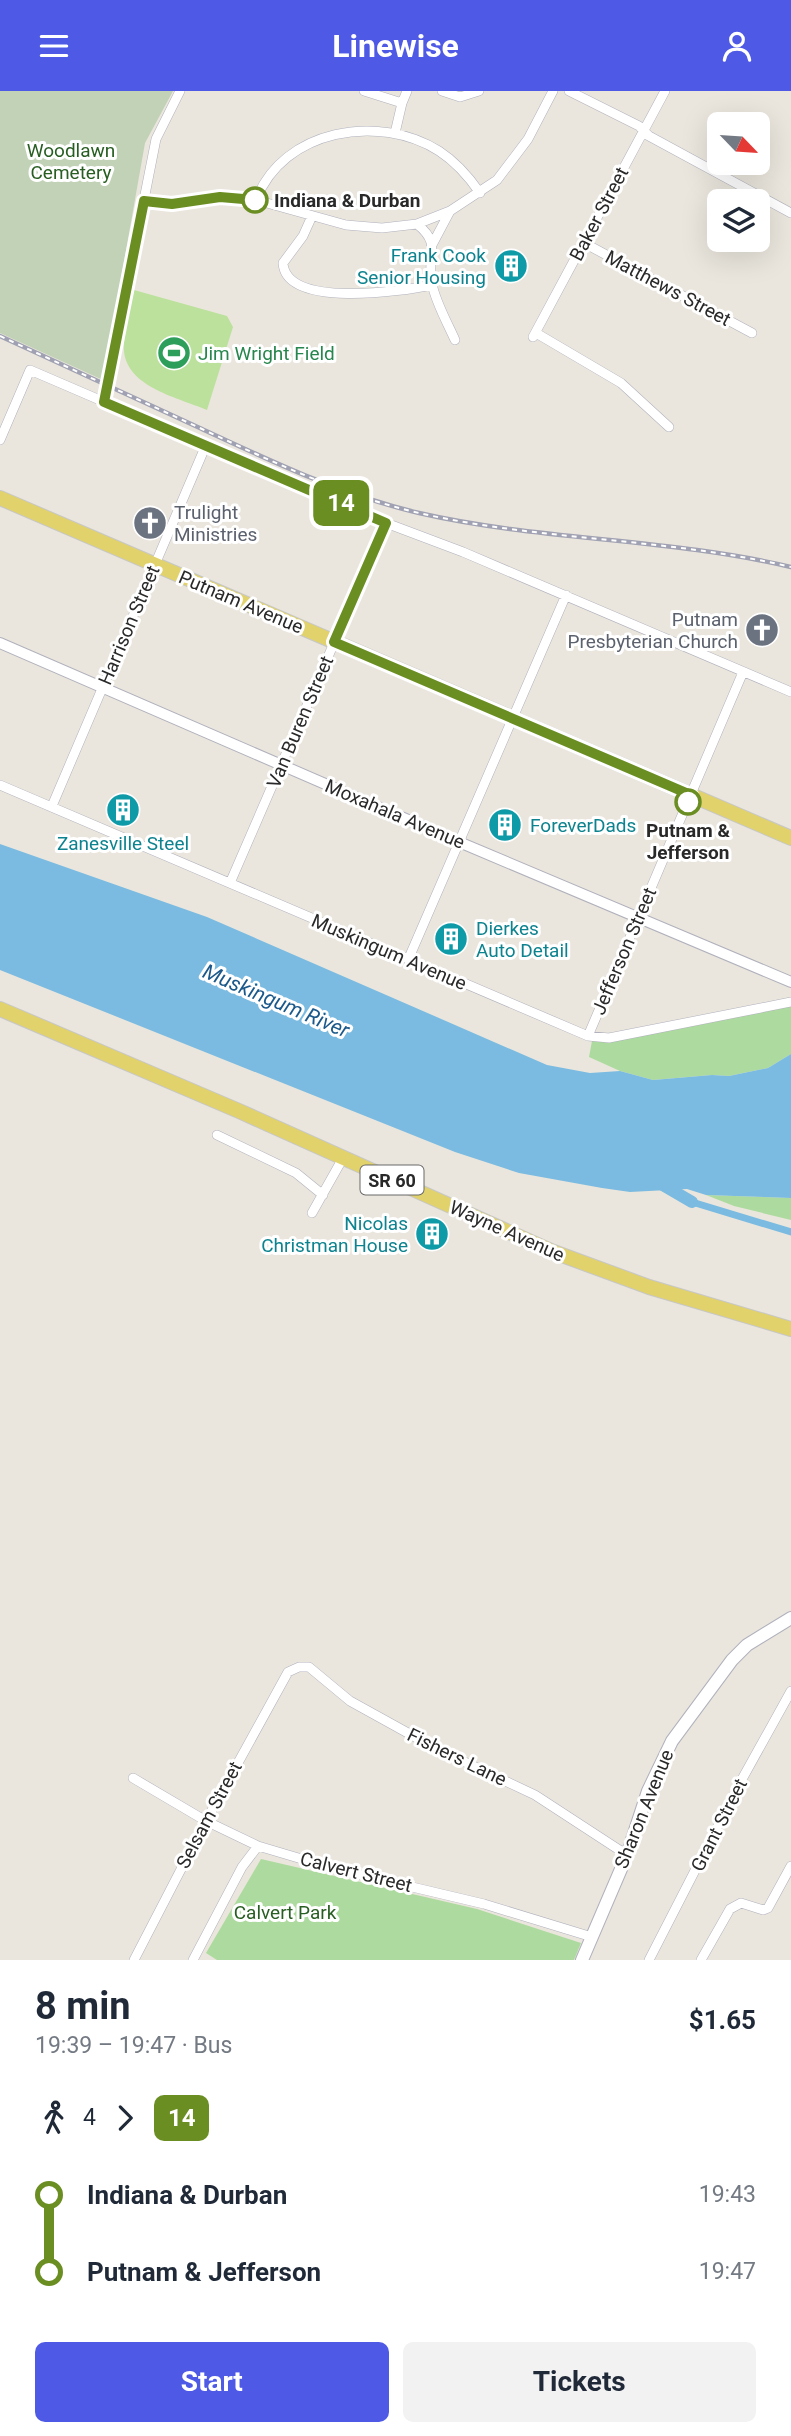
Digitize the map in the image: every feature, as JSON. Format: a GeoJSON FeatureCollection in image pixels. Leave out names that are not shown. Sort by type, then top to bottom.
{"type":"FeatureCollection","features":[{"type":"Feature","properties":{"kind":"main road","name":"Putnam Avenue"},"geometry":{"type":"LineString","coordinates":[[0,498],[791,838]]}},
{"type":"Feature","properties":{"kind":"main road","name":"Wayne Avenue"},"geometry":{"type":"LineString","coordinates":[[0,1009],[540,1247],[608,1274],[791,1329]]}},
{"type":"Feature","properties":{"kind":"main road","name":"Sharon Avenue"},"geometry":{"type":"LineString","coordinates":[[582,1960],[627,1855],[652,1781],[679,1730],[732,1660],[747,1645],[791,1618]]}},
{"type":"Feature","properties":{"kind":"street"},"geometry":{"type":"LineString","coordinates":[[104,402],[156,139],[180,91]]}},
{"type":"Feature","properties":{"kind":"street"},"geometry":{"type":"LineString","coordinates":[[364,91],[402,103]]}},
{"type":"Feature","properties":{"kind":"street"},"geometry":{"type":"LineString","coordinates":[[395,133],[407,91]]}},
{"type":"Feature","properties":{"kind":"street"},"geometry":{"type":"LineString","coordinates":[[442,91],[460,97],[479,91]]}},
{"type":"Feature","properties":{"kind":"street"},"geometry":{"type":"LineString","coordinates":[[144,201],[172,204],[220,197],[256,200],[364,227],[417,224],[450,211],[497,180],[514,159],[553,91]]}},
{"type":"Feature","properties":{"kind":"street"},"geometry":{"type":"LineString","coordinates":[[569,91],[639,126],[649,136],[791,213]]}},
{"type":"Feature","properties":{"kind":"street","name":"Baker Street"},"geometry":{"type":"LineString","coordinates":[[665,91],[534,335],[621,383],[669,426]]}},
{"type":"Feature","properties":{"kind":"street"},"geometry":{"type":"LineString","coordinates":[[256,200],[267,178],[280,164],[306,146],[349,132],[395,133],[439,151],[462,170],[480,193]]}},
{"type":"Feature","properties":{"kind":"street"},"geometry":{"type":"LineString","coordinates":[[432,245],[450,211]]}},
{"type":"Feature","properties":{"kind":"street"},"geometry":{"type":"LineString","coordinates":[[312,216],[303,236],[283,263],[285,275],[294,282],[331,292],[364,294],[404,291],[432,285]]}},
{"type":"Feature","properties":{"kind":"street"},"geometry":{"type":"LineString","coordinates":[[417,224],[429,234],[432,245],[432,285],[455,340]]}},
{"type":"Feature","properties":{"kind":"street","name":"Matthews Street"},"geometry":{"type":"LineString","coordinates":[[584,243],[752,333]]}},
{"type":"Feature","properties":{"kind":"street"},"geometry":{"type":"LineString","coordinates":[[0,440],[30,370],[386,523],[463,552],[791,692]]}},
{"type":"Feature","properties":{"kind":"street","name":"Harrison Street"},"geometry":{"type":"LineString","coordinates":[[52,806],[206,445]]}},
{"type":"Feature","properties":{"kind":"street","name":"Van Buren Street"},"geometry":{"type":"LineString","coordinates":[[230,883],[386,523]]}},
{"type":"Feature","properties":{"kind":"street"},"geometry":{"type":"LineString","coordinates":[[408,960],[566,595]]}},
{"type":"Feature","properties":{"kind":"street","name":"Moxahala Avenue"},"geometry":{"type":"LineString","coordinates":[[0,643],[459,842],[791,982]]}},
{"type":"Feature","properties":{"kind":"street","name":"Jefferson Street"},"geometry":{"type":"LineString","coordinates":[[588,1036],[743,672]]}},
{"type":"Feature","properties":{"kind":"street","name":"Muskingum Avenue"},"geometry":{"type":"LineString","coordinates":[[0,785],[588,1036],[608,1038],[791,1002]]}},
{"type":"Feature","properties":{"kind":"street"},"geometry":{"type":"LineString","coordinates":[[217,1135],[291,1171],[323,1195]]}},
{"type":"Feature","properties":{"kind":"street"},"geometry":{"type":"LineString","coordinates":[[312,1213],[343,1158]]}},
{"type":"Feature","properties":{"kind":"street","name":"Fishers Lane"},"geometry":{"type":"LineString","coordinates":[[288,1672],[299,1667],[309,1667],[350,1701],[435,1748],[535,1795],[627,1855]]}},
{"type":"Feature","properties":{"kind":"street","name":"Selsam Street"},"geometry":{"type":"LineString","coordinates":[[134,1960],[288,1672]]}},
{"type":"Feature","properties":{"kind":"street","name":"Grant Street"},"geometry":{"type":"LineString","coordinates":[[649,1960],[741,1781],[791,1691]]}},
{"type":"Feature","properties":{"kind":"street","name":"Calvert Street"},"geometry":{"type":"LineString","coordinates":[[133,1778],[206,1821],[258,1846],[332,1868],[484,1903],[592,1937]]}},
{"type":"Feature","properties":{"kind":"street"},"geometry":{"type":"LineString","coordinates":[[193,1960],[242,1867],[258,1846]]}},
{"type":"Feature","properties":{"kind":"street"},"geometry":{"type":"LineString","coordinates":[[701,1960],[730,1909],[741,1903],[763,1910],[768,1908],[791,1866]]}},
{"type":"Feature","properties":{"kind":"green space","name":"Woodlawn Cemetery"},"geometry":{"type":"Polygon","coordinates":[[[0,91],[173,91],[145,143],[103,380],[0,333],[0,91]]]}},
{"type":"Feature","properties":{"kind":"green space","name":"Jim Wright Field"},"geometry":{"type":"Polygon","coordinates":[[[134,290],[227,316],[233,327],[207,410],[153,388],[131,370],[125,358],[124,343],[134,290]]]}},
{"type":"Feature","properties":{"kind":"green space"},"geometry":{"type":"Polygon","coordinates":[[[791,1006],[791,1054],[768,1068],[729,1076],[653,1080],[620,1071],[589,1057],[592,1041],[791,1006]]]}},
{"type":"Feature","properties":{"kind":"green space"},"geometry":{"type":"Polygon","coordinates":[[[706,1195],[791,1198],[791,1220],[734,1206],[706,1195]]]}},
{"type":"Feature","properties":{"kind":"green space","name":"Calvert Park"},"geometry":{"type":"Polygon","coordinates":[[[261,1859],[477,1909],[581,1943],[574,1960],[217,1960],[206,1953],[261,1859]]]}},
{"type":"Feature","properties":{"kind":"water"},"geometry":{"type":"Polygon","coordinates":[[[0,844],[207,917],[547,1065],[590,1073],[620,1071],[653,1080],[729,1076],[768,1068],[791,1054],[791,1198],[706,1195],[687,1189],[630,1192],[519,1173],[455,1152],[0,970],[0,844]]]}},
{"type":"Feature","properties":{"kind":"waterway","name":"Muskingum River"},"geometry":{"type":"LineString","coordinates":[[656,1181],[692,1202]]}},
{"type":"Feature","properties":{"kind":"waterway"},"geometry":{"type":"LineString","coordinates":[[692,1202],[791,1232]]}},
{"type":"Feature","properties":{"kind":"railway"},"geometry":{"type":"LineString","coordinates":[[0,336],[282,465],[390,506],[511,529],[699,550],[791,567]]}},
{"type":"Feature","properties":{"kind":"bus line","name":"14"},"geometry":{"type":"LineString","coordinates":[[255,200],[220,197],[172,204],[144,201],[104,402],[386,523],[334,642],[691,795],[688,802]]}},
{"type":"Feature","properties":{"kind":"place","name":"Indiana & Durban"},"geometry":{"type":"Point","coordinates":[255,200]}},
{"type":"Feature","properties":{"kind":"place","name":"Frank Cook Senior Housing"},"geometry":{"type":"Point","coordinates":[511,266]}},
{"type":"Feature","properties":{"kind":"place","name":"Jim Wright Field"},"geometry":{"type":"Point","coordinates":[174,353]}},
{"type":"Feature","properties":{"kind":"place","name":"Trulight Ministries"},"geometry":{"type":"Point","coordinates":[150,523]}},
{"type":"Feature","properties":{"kind":"place","name":"Putnam Presbyterian Church"},"geometry":{"type":"Point","coordinates":[762,630]}},
{"type":"Feature","properties":{"kind":"place","name":"Putnam & Jefferson"},"geometry":{"type":"Point","coordinates":[688,802]}},
{"type":"Feature","properties":{"kind":"place","name":"Zanesville Steel"},"geometry":{"type":"Point","coordinates":[123,810]}},
{"type":"Feature","properties":{"kind":"place","name":"ForeverDads"},"geometry":{"type":"Point","coordinates":[505,825]}},
{"type":"Feature","properties":{"kind":"place","name":"Dierkes Auto Detail"},"geometry":{"type":"Point","coordinates":[451,939]}},
{"type":"Feature","properties":{"kind":"place","name":"Nicolas Christman House"},"geometry":{"type":"Point","coordinates":[432,1234]}}]}
